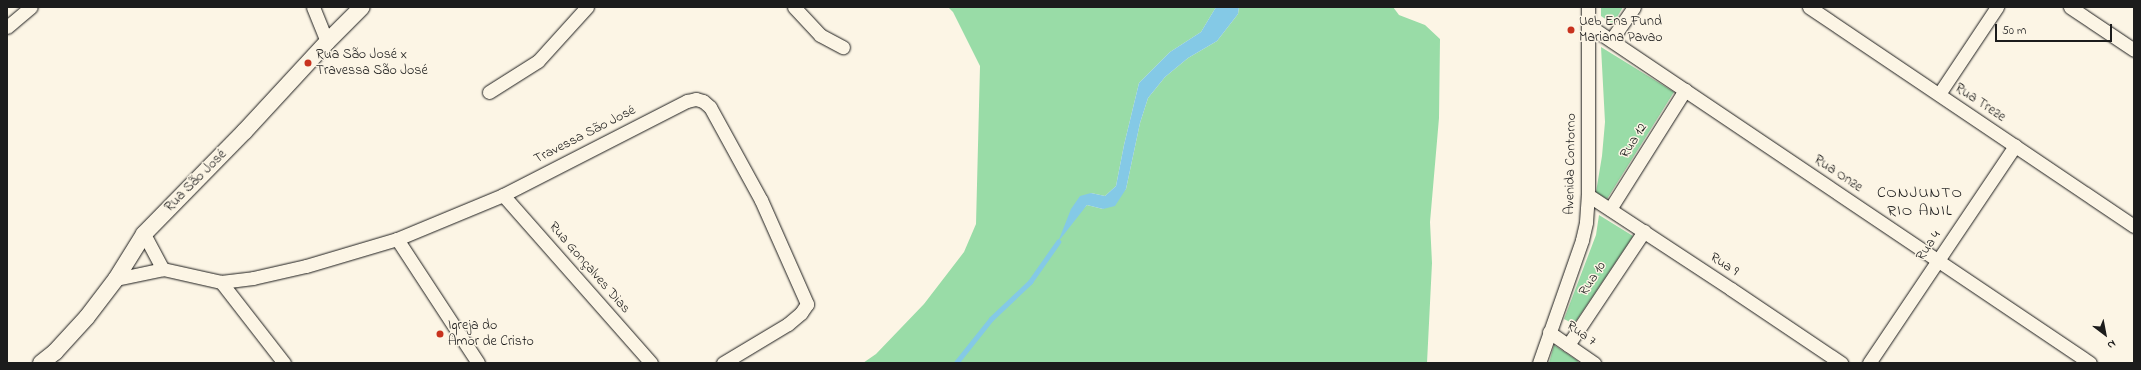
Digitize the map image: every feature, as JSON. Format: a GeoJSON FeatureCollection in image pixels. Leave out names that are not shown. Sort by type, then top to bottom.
{"type":"FeatureCollection","features":[{"type":"Feature","properties":{"kind":"street"},"geometry":{"type":"LineString","coordinates":[[7,27],[31,7]]}},
{"type":"Feature","properties":{"kind":"street"},"geometry":{"type":"LineString","coordinates":[[313,7],[327,42]]}},
{"type":"Feature","properties":{"kind":"street","name":"Rua São José"},"geometry":{"type":"LineString","coordinates":[[41,363],[55,352],[87,318],[116,279],[144,234],[244,132],[327,42],[362,7]]}},
{"type":"Feature","properties":{"kind":"street"},"geometry":{"type":"LineString","coordinates":[[489,92],[538,60],[586,7]]}},
{"type":"Feature","properties":{"kind":"street"},"geometry":{"type":"LineString","coordinates":[[794,7],[820,35],[843,47]]}},
{"type":"Feature","properties":{"kind":"street","name":"Avenida Contorno"},"geometry":{"type":"LineString","coordinates":[[1539,363],[1582,240],[1586,217],[1588,195],[1588,7]]}},
{"type":"Feature","properties":{"kind":"street"},"geometry":{"type":"LineString","coordinates":[[1611,40],[1634,7]]}},
{"type":"Feature","properties":{"kind":"street","name":"Rua Treze"},"geometry":{"type":"LineString","coordinates":[[1809,7],[2134,226]]}},
{"type":"Feature","properties":{"kind":"street"},"geometry":{"type":"LineString","coordinates":[[1939,94],[1997,7]]}},
{"type":"Feature","properties":{"kind":"street"},"geometry":{"type":"LineString","coordinates":[[2078,9],[2134,50]]}},
{"type":"Feature","properties":{"kind":"street","name":"Rua Onze"},"geometry":{"type":"LineString","coordinates":[[1588,25],[2090,363]]}},
{"type":"Feature","properties":{"kind":"street","name":"Rua 12"},"geometry":{"type":"LineString","coordinates":[[1610,209],[1685,90]]}},
{"type":"Feature","properties":{"kind":"street","name":"Travessa São José"},"geometry":{"type":"LineString","coordinates":[[116,279],[163,269],[221,282],[253,278],[306,266],[397,239],[503,195],[687,101],[696,99],[703,101],[710,107],[761,200],[807,304],[801,313],[788,324],[723,363]]}},
{"type":"Feature","properties":{"kind":"street","name":"Rua 4"},"geometry":{"type":"LineString","coordinates":[[1869,363],[2015,146]]}},
{"type":"Feature","properties":{"kind":"street","name":"Rua Gonçalves Dias"},"geometry":{"type":"LineString","coordinates":[[503,195],[651,363]]}},
{"type":"Feature","properties":{"kind":"street","name":"Rua 9"},"geometry":{"type":"LineString","coordinates":[[1588,195],[1841,363]]}},
{"type":"Feature","properties":{"kind":"street","name":"Rua 10"},"geometry":{"type":"LineString","coordinates":[[1568,345],[1644,231]]}},
{"type":"Feature","properties":{"kind":"street"},"geometry":{"type":"LineString","coordinates":[[144,234],[163,269]]}},
{"type":"Feature","properties":{"kind":"street"},"geometry":{"type":"LineString","coordinates":[[397,239],[478,363]]}},
{"type":"Feature","properties":{"kind":"street"},"geometry":{"type":"LineString","coordinates":[[221,282],[284,363]]}},
{"type":"Feature","properties":{"kind":"street","name":"Rua 7"},"geometry":{"type":"LineString","coordinates":[[1549,332],[1568,345],[1588,362]]}},
{"type":"Feature","properties":{"kind":"green space"},"geometry":{"type":"Polygon","coordinates":[[[948,7],[1216,7],[1201,32],[1170,52],[1139,83],[1116,186],[1105,196],[1091,193],[1078,214],[1087,205],[1103,209],[1126,189],[1140,123],[1148,98],[1165,77],[1188,58],[1217,41],[1238,14],[1239,7],[1393,7],[1399,15],[1425,25],[1440,39],[1439,118],[1430,222],[1432,263],[1427,363],[863,363],[876,354],[924,304],[964,252],[976,224],[980,66],[953,12],[948,7]]]}},
{"type":"Feature","properties":{"kind":"green space"},"geometry":{"type":"Polygon","coordinates":[[[1601,7],[1623,7],[1613,24],[1601,16],[1601,7]]]}},
{"type":"Feature","properties":{"kind":"green space"},"geometry":{"type":"Polygon","coordinates":[[[1601,47],[1674,92],[1607,199],[1596,192],[1602,156],[1605,122],[1601,47]]]}},
{"type":"Feature","properties":{"kind":"green space"},"geometry":{"type":"Polygon","coordinates":[[[1599,215],[1633,236],[1574,324],[1564,319],[1596,235],[1599,215]]]}},
{"type":"Feature","properties":{"kind":"green space"},"geometry":{"type":"Polygon","coordinates":[[[1554,345],[1578,361],[1577,363],[1549,363],[1554,345]]]}},
{"type":"Feature","properties":{"kind":"water"},"geometry":{"type":"Polygon","coordinates":[[[1216,7],[1239,7],[1238,14],[1217,41],[1188,58],[1165,77],[1148,98],[1140,123],[1126,189],[1115,206],[1103,209],[1087,205],[1058,242],[1071,209],[1080,196],[1091,193],[1105,196],[1116,186],[1139,83],[1170,52],[1201,32],[1216,7]]]}},
{"type":"Feature","properties":{"kind":"waterway"},"geometry":{"type":"LineString","coordinates":[[956,363],[991,319],[1030,282],[1058,242]]}},
{"type":"Feature","properties":{"kind":"place","name":"Ueb Ens Fund Mariana Pavao"},"geometry":{"type":"Point","coordinates":[1571,30]}},
{"type":"Feature","properties":{"kind":"place","name":"Rua São José x Travessa São José"},"geometry":{"type":"Point","coordinates":[308,63]}},
{"type":"Feature","properties":{"kind":"place","name":"Igreja do Amor de Cristo"},"geometry":{"type":"Point","coordinates":[440,334]}},
{"type":"Feature","properties":{"kind":"district","name":"CONJUNTO RIO ANIL"},"geometry":{"type":"Point","coordinates":[1920,202]}}]}
